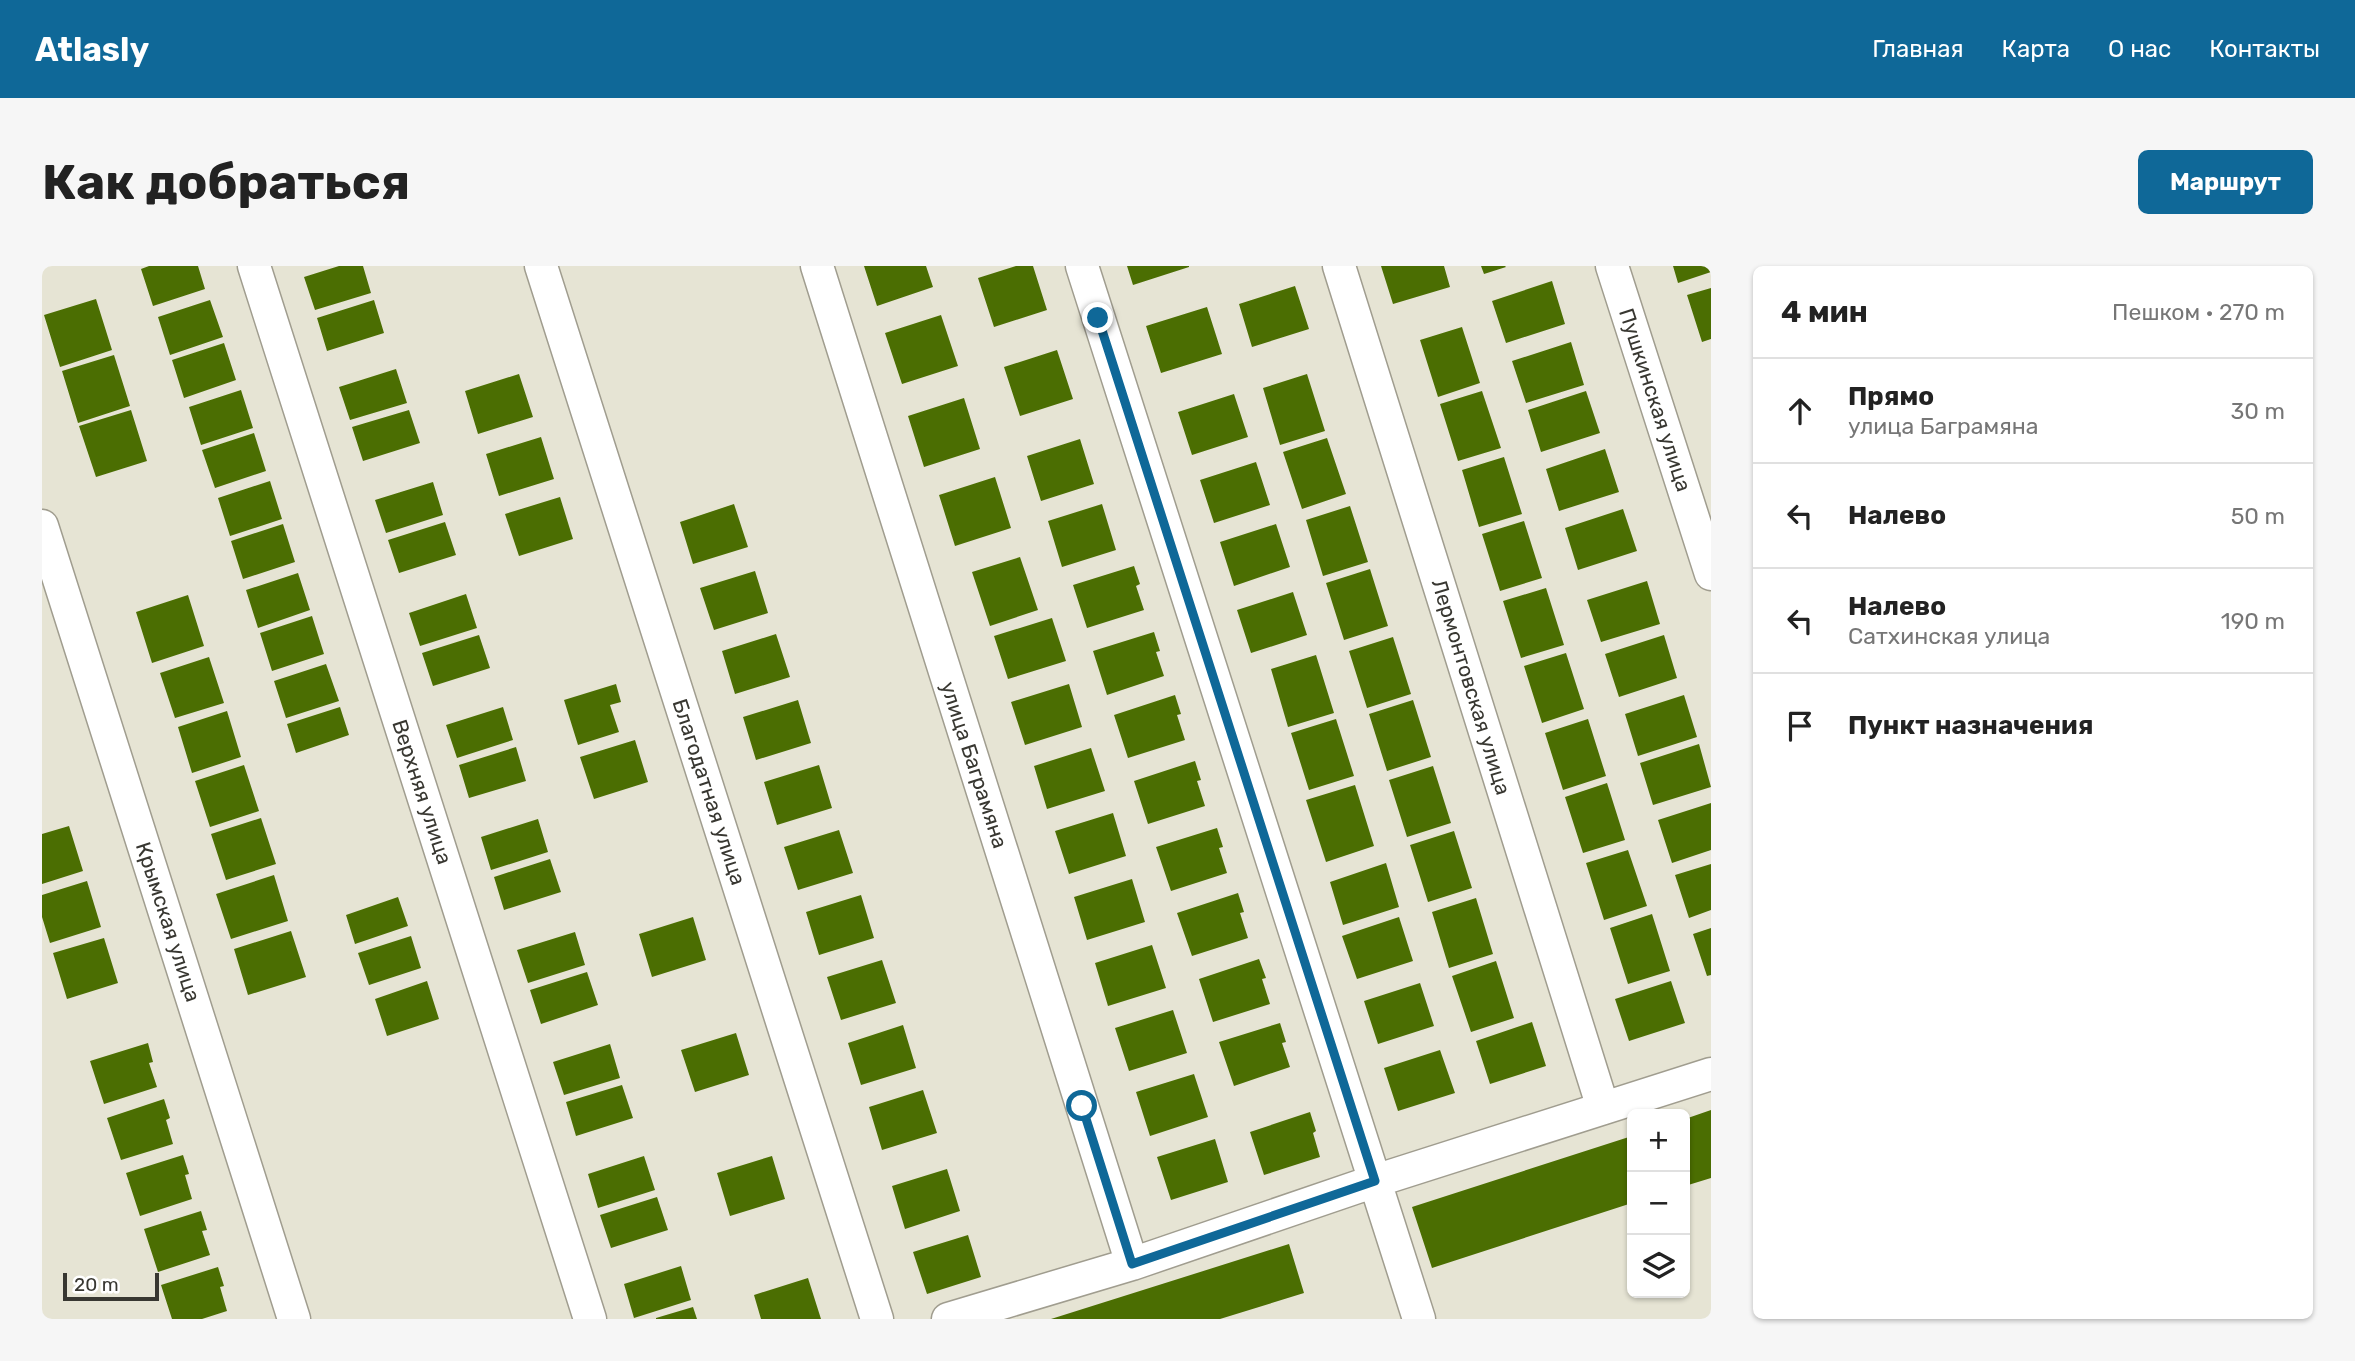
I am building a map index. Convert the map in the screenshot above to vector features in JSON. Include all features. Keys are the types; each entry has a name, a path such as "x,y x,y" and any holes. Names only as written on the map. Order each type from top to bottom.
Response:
{"street":[{"name":"Верхняя улица","path":"254,266 590,1319"},
{"name":"Благодатная улица","path":"541,266 877,1319"},
{"name":"улица Баграмяна","path":"817,266 1132,1264"},
{"path":"1082,266 1419,1319"},
{"name":"Лермонтовская улица","path":"1339,266 1603,1108"},
{"name":"Пушкинская улица","path":"1612,266 1711,574"},
{"name":"Крымская улица","path":"42,526 294,1319"},
{"path":"948,1319 1132,1264 1375,1181 1711,1074"}],"building":[{"path":"149,266 198,266 205,289 153,306 141,269"},
{"path":"339,266 363,266 371,293 315,310 304,277"},
{"path":"864,266 926,266 933,287 877,306"},
{"path":"1016,266 1033,266 1047,310 994,327 978,278"},
{"path":"1127,266 1189,266 1189,267 1133,285"},
{"path":"1381,266 1444,266 1450,287 1393,304"},
{"path":"1481,266 1505,266 1506,267 1484,274"},
{"path":"1673,266 1711,266 1711,272 1678,283"},
{"path":"1552,281 1565,324 1506,343 1492,301"},
{"path":"1295,286 1309,329 1252,347 1239,304"},
{"path":"1711,288 1711,339 1702,342 1687,295"},
{"path":"96,299 112,350 60,367 44,315"},
{"path":"210,300 223,337 170,355 158,317"},
{"path":"374,300 384,333 327,351 317,318"},
{"path":"1207,307 1222,354 1161,373 1146,326"},
{"path":"941,315 958,366 902,384 885,333"},
{"path":"1462,327 1480,383 1438,397 1420,340"},
{"path":"1571,342 1584,385 1526,403 1512,361"},
{"path":"224,343 236,380 184,398 172,360"},
{"path":"1057,350 1073,399 1020,416 1004,367"},
{"path":"114,355 130,406 78,423 62,371"},
{"path":"396,369 407,403 350,420 339,387"},
{"path":"519,374 533,417 478,434 465,391"},
{"path":"1307,374 1325,431 1280,445 1263,388"},
{"path":"241,390 253,428 201,445 189,407"},
{"path":"1482,391 1501,448 1458,461 1440,404"},
{"path":"1586,391 1600,433 1541,452 1528,410"},
{"path":"1234,394 1248,437 1192,455 1178,412"},
{"path":"964,398 980,449 924,467 908,416"},
{"path":"131,410 147,461 96,477 79,426"},
{"path":"409,410 420,443 363,461 352,427"},
{"path":"254,433 266,471 215,488 202,450"},
{"path":"541,437 554,479 499,496 486,454"},
{"path":"1327,438 1346,494 1302,509 1283,452"},
{"path":"1080,439 1094,484 1041,501 1027,456"},
{"path":"1605,449 1619,492 1559,511 1546,469"},
{"path":"1504,457 1522,514 1479,527 1462,470"},
{"path":"1256,462 1270,505 1214,523 1200,480"},
{"path":"995,477 1011,528 955,546 939,495"},
{"path":"270,481 282,519 230,536 218,498"},
{"path":"433,482 443,515 386,533 375,500"},
{"path":"560,497 573,539 519,556 505,514"},
{"path":"734,504 748,547 693,564 680,522"},
{"path":"1102,504 1116,550 1062,567 1048,521"},
{"path":"1350,506 1368,562 1323,576 1306,520"},
{"path":"1623,509 1637,551 1578,570 1565,528"},
{"path":"1524,521 1542,578 1500,591 1482,534"},
{"path":"445,522 456,555 399,573 388,540"},
{"path":"283,524 295,562 243,579 231,541"},
{"path":"1276,524 1290,567 1234,586 1220,542"},
{"path":"1020,557 1038,610 990,626 972,572"},
{"path":"1134,566 1140,584 1136,586 1144,610 1087,628 1073,585"},
{"path":"1370,569 1388,626 1344,640 1326,583"},
{"path":"755,571 768,613 714,630 700,588"},
{"path":"298,573 310,610 258,628 246,590"},
{"path":"1647,581 1660,624 1601,642 1587,600"},
{"path":"1546,588 1564,645 1521,658 1503,601"},
{"path":"1293,592 1307,635 1251,653 1237,610"},
{"path":"466,594 477,628 420,646 409,613"},
{"path":"188,595 204,646 152,663 136,612"},
{"path":"312,616 324,654 272,671 260,633"},
{"path":"1052,618 1066,661 1008,679 994,636"},
{"path":"1154,632 1160,651 1156,652 1164,676 1107,695 1093,651"},
{"path":"776,634 790,677 735,694 722,651"},
{"path":"479,635 490,668 433,686 422,653"},
{"path":"1664,635 1677,678 1619,697 1605,654"},
{"path":"1393,637 1411,694 1367,708 1349,651"},
{"path":"1566,653 1584,709 1542,723 1524,666"},
{"path":"1316,655 1334,713 1288,727 1271,669"},
{"path":"209,657 224,703 175,718 160,673"},
{"path":"326,664 339,701 286,718 274,681"},
{"path":"616,684 621,702 610,705 619,732 578,745 564,700"},
{"path":"1069,684 1082,727 1025,745 1011,702"},
{"path":"1175,695 1181,714 1177,715 1185,740 1128,758 1114,715"},
{"path":"1684,695 1697,737 1638,756 1625,714"},
{"path":"798,700 811,743 756,760 743,717"},
{"path":"1413,700 1431,757 1387,771 1369,714"},
{"path":"340,707 349,735 296,753 287,724"},
{"path":"503,707 513,740 457,758 446,725"},
{"path":"227,711 241,757 192,773 178,727"},
{"path":"1336,719 1354,776 1309,790 1291,733"},
{"path":"1588,719 1606,776 1563,790 1545,733"},
{"path":"635,740 648,782 594,799 580,757"},
{"path":"1699,744 1711,787 1653,805 1640,763"},
{"path":"516,747 526,781 469,798 459,765"},
{"path":"1091,748 1105,791 1047,809 1034,766"},
{"path":"1195,761 1201,780 1197,781 1205,806 1148,824 1134,781"},
{"path":"244,765 259,811 210,827 195,781"},
{"path":"819,765 832,808 777,825 764,782"},
{"path":"1433,766 1451,823 1407,837 1389,780"},
{"path":"1607,783 1625,840 1583,853 1565,797"},
{"path":"1355,785 1374,846 1326,862 1306,800"},
{"path":"1711,803 1711,850 1672,863 1658,820"},
{"path":"1113,813 1126,856 1069,874 1055,831"},
{"path":"261,818 276,864 226,880 211,834"},
{"path":"538,819 548,852 491,870 481,837"},
{"path":"69,826 83,871 42,884 42,834"},
{"path":"1217,828 1223,847 1219,848 1227,873 1171,891 1156,847"},
{"path":"839,830 853,873 798,890 784,847"},
{"path":"1454,831 1472,888 1428,902 1410,845"},
{"path":"1628,850 1647,906 1604,920 1586,863"},
{"path":"550,859 561,892 504,910 494,877"},
{"path":"1386,863 1399,907 1343,925 1330,882"},
{"path":"1711,864 1711,910 1689,918 1675,875"},
{"path":"274,875 288,921 231,939 216,894"},
{"path":"1132,879 1145,922 1087,940 1074,897"},
{"path":"87,881 101,927 50,943 42,917 42,895"},
{"path":"1238,893 1244,912 1240,913 1248,938 1192,956 1177,913"},
{"path":"861,895 874,938 819,955 806,912"},
{"path":"398,897 408,926 355,944 346,915"},
{"path":"1476,898 1493,954 1449,968 1432,912"},
{"path":"1652,914 1670,971 1628,984 1610,928"},
{"path":"693,917 706,960 652,977 639,934"},
{"path":"1399,917 1413,961 1357,979 1342,936"},
{"path":"1711,928 1711,975 1707,976 1693,934"},
{"path":"291,931 306,977 248,995 234,949"},
{"path":"575,932 585,965 528,983 517,950"},
{"path":"411,936 421,968 369,985 358,953"},
{"path":"104,938 118,983 67,999 53,953"},
{"path":"1152,945 1166,988 1108,1006 1095,963"},
{"path":"1259,959 1266,978 1262,979 1270,1004 1213,1022 1199,979"},
{"path":"882,960 896,1003 841,1020 827,977"},
{"path":"1496,961 1514,1018 1471,1032 1452,976"},
{"path":"587,972 598,1005 541,1024 530,990"},
{"path":"427,981 439,1019 387,1036 375,999"},
{"path":"1671,981 1685,1023 1629,1041 1615,999"},
{"path":"1420,983 1434,1026 1378,1044 1364,1001"},
{"path":"1173,1010 1187,1053 1129,1071 1115,1028"},
{"path":"1532,1022 1546,1066 1490,1084 1476,1041"},
{"path":"1280,1023 1286,1042 1282,1043 1290,1067 1234,1086 1219,1042"},
{"path":"903,1025 916,1068 861,1085 848,1043"},
{"path":"736,1033 749,1075 695,1092 681,1050"},
{"path":"148,1043 153,1062 149,1063 157,1087 104,1104 90,1061"},
{"path":"610,1044 620,1078 564,1095 553,1062"},
{"path":"1440,1050 1455,1093 1398,1111 1384,1068"},
{"path":"1194,1074 1208,1117 1150,1136 1136,1092"},
{"path":"622,1085 633,1118 576,1136 566,1102"},
{"path":"923,1090 937,1133 882,1150 869,1107"},
{"path":"164,1099 170,1118 166,1120 173,1144 121,1160 107,1118"},
{"path":"1711,1110 1711,1178 1690,1184 1690,1172 1690,1117"},
{"path":"1310,1112 1320,1157 1264,1175 1250,1132"},
{"path":"1627,1138 1627,1205 1432,1268 1412,1207"},
{"path":"1215,1139 1228,1182 1171,1200 1157,1157"},
{"path":"183,1155 192,1199 140,1216 126,1173"},
{"path":"644,1156 655,1190 598,1208 588,1174"},
{"path":"772,1156 785,1199 730,1216 717,1173"},
{"path":"947,1169 960,1211 905,1229 892,1186"},
{"path":"657,1197 668,1230 611,1248 600,1215"},
{"path":"201,1211 207,1230 202,1231 210,1255 158,1272 144,1229"},
{"path":"968,1235 981,1277 927,1294 913,1252"},
{"path":"1289,1244 1304,1293 1220,1319 1051,1319"},
{"path":"681,1266 691,1300 634,1318 624,1284"},
{"path":"218,1267 227,1311 202,1319 172,1319 161,1285"},
{"path":"808,1278 821,1319 761,1319 754,1295"},
{"path":"693,1307 697,1319 656,1319 656,1318"}],"route":[{"path":"1082,1106 1132,1264 1375,1181 1098,318"}]}
